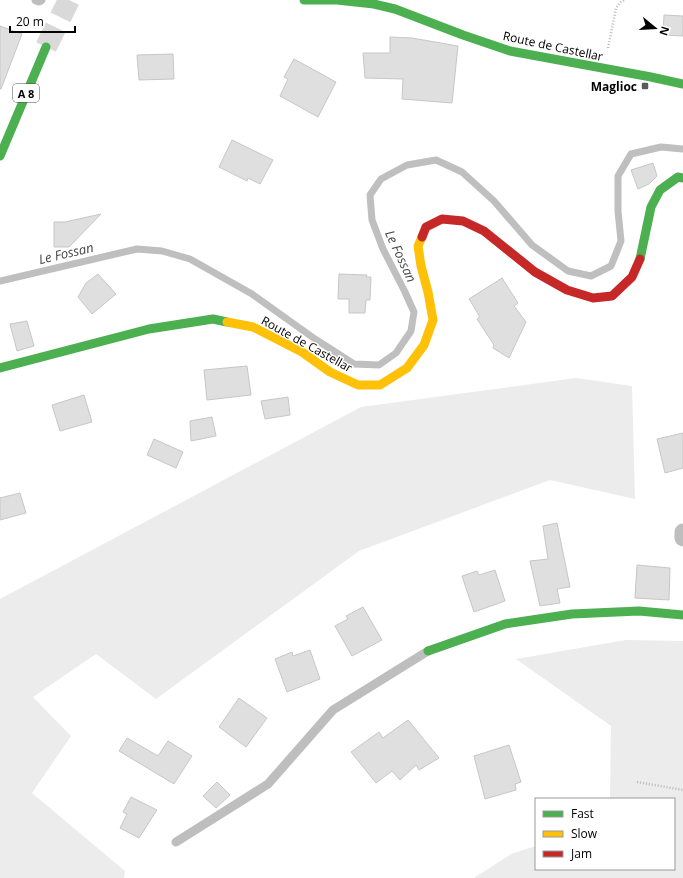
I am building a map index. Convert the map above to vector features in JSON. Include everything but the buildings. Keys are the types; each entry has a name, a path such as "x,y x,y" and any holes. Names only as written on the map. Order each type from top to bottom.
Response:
{"main road":[{"name":"Route de Castellar","path":"304,0 344,1 374,4 395,9 510,52 683,84"},
{"name":"A 8","path":"0,156 46,47"},
{"name":"Route de Castellar","path":"0,368 149,329 213,319 253,327 302,352 330,372 358,385 380,385 407,368 424,345 433,320 418,246 426,227 442,219 463,221 484,231 535,272 567,290 593,298 612,296 632,277 641,255 651,207 660,190 678,177 683,178"},
{"path":"428,651 505,624 572,614 638,611 683,615"}],"street":[{"path":"683,532 683,538"}],"lane":[{"path":"36,0 41,0"},
{"path":"176,842 268,784 333,710 428,651"}],"path":[{"path":"603,69 616,8 625,0"},
{"path":"637,782 683,790"}],"shaded area":[{"path":"576,378 632,386 635,499 550,480 359,551 156,699 96,654 33,697 71,736 32,793 125,871 124,878 0,878 0,599 361,407"},
{"path":"626,640 683,641 683,878 474,878 511,854 535,846 535,870 675,870 675,798 610,798 611,726 516,659"}],"waterway":[{"name":"Le Fossan","path":"0,281 137,249 162,251 190,259 252,294 315,339 354,364 379,365 396,353 411,331 414,312 383,249 372,220 370,195 381,179 407,165 436,160 462,172 494,201 532,245 568,271 591,276 611,266 621,241 618,211 618,176 631,154 661,147 683,149"}],"tunnel":[{"path":"46,47 69,0"}],"traffic: fast":[{"path":"304,0 337,0 374,4 395,9 510,51 683,84"},
{"path":"0,156 46,47"},
{"path":"640,259 651,207 660,190 678,177 683,178"},
{"path":"0,368 149,329 213,319 227,322"},
{"path":"428,651 505,624 572,614 639,611 683,615"}],"traffic: slow":[{"path":"227,322 253,327 302,352 330,372 358,385 380,385 407,368 424,345 433,320 418,246 422,237"}],"traffic: jam":[{"path":"422,237 426,227 442,219 463,221 484,231 535,272 567,290 593,298 612,296 632,277 640,259"}],"place":[{"name":"Maglioc","path":"645,86"}]}
